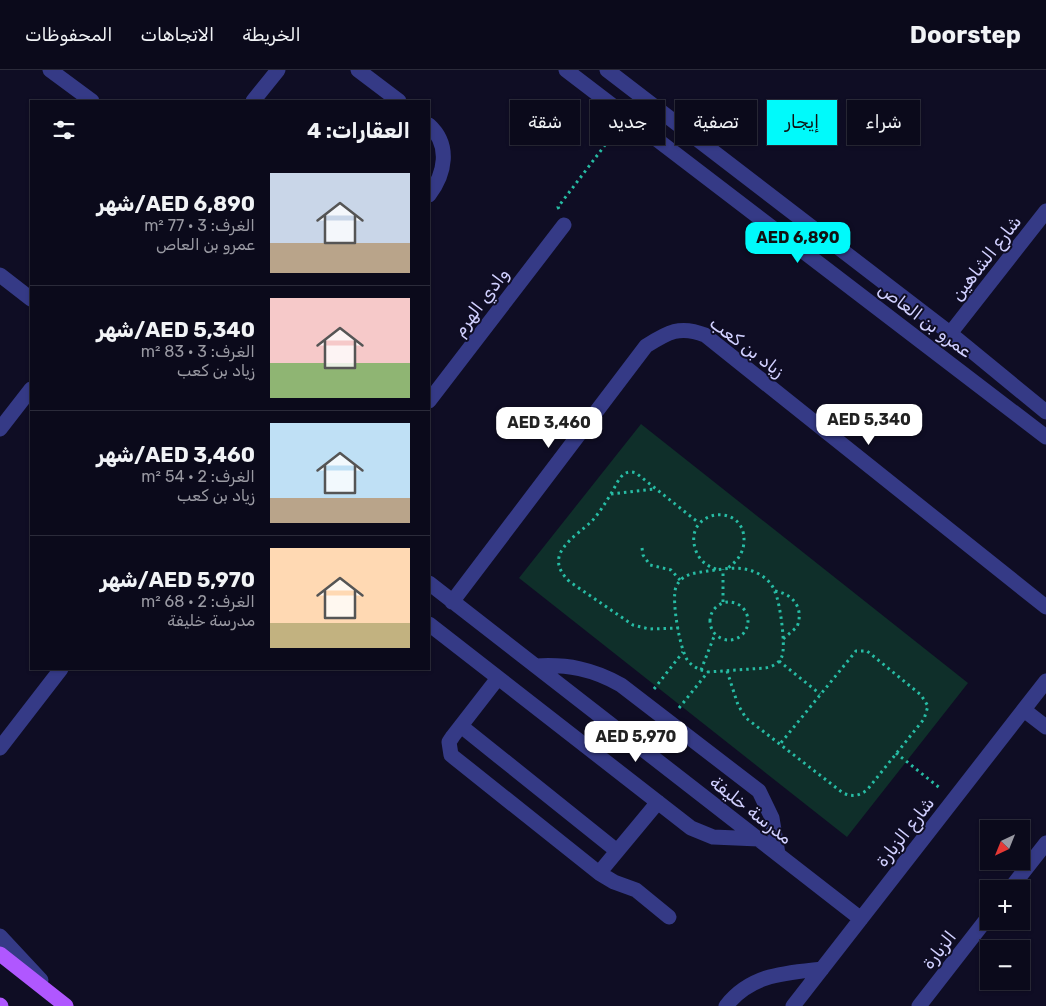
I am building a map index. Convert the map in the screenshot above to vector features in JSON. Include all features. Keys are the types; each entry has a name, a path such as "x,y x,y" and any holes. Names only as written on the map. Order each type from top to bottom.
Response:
{"main road":[{"path":"0,954 63,1003"}],"street":[{"path":"50,70 91,100"},
{"path":"255,100 278,70"},
{"path":"358,70 398,100"},
{"name":"عمرو بن العاص","path":"566,70 606,100"},
{"name":"عمرو بن العاص","path":"607,70 950,334 1046,412"},
{"path":"430,126 435,130 443,148 444,167 430,194"},
{"name":"عمرو بن العاص","path":"665,145 1046,437"},
{"name":"شارع الشاهين","path":"937,352 1046,211"},
{"name":"وادي الهرم","path":"430,400 564,224"},
{"path":"0,275 30,298"},
{"name":"زياد بن كعب","path":"452,602 646,346 675,330 692,329 705,335 1046,607"},
{"path":"0,429 30,390"},
{"name":"مدرسة خليفة","path":"430,584 861,919"},
{"path":"430,625 683,822 702,834 714,837 759,839"},
{"path":"536,666 553,665 588,670 621,685 668,721 758,792 772,818 778,854"},
{"path":"0,748 60,670"},
{"path":"498,678 449,742 451,755 599,873 614,882 636,890 669,917"},
{"name":"شارع الزبارة","path":"794,1006 1046,681"},
{"path":"1024,710 1046,727"},
{"path":"461,726 617,851"},
{"path":"599,873 658,802"},
{"path":"1017,880 1046,843"},
{"name":"الزبارة","path":"919,1006 980,928"},
{"path":"0,936 63,1003"},
{"path":"726,1006 743,988 758,979 775,974 822,969"}],"path":[{"path":"564,224 558,207 605,145"},
{"path":"679,628 649,629 633,625 564,576 559,559 565,543 593,519 621,476 629,472 636,473 699,523"},
{"path":"611,494 656,488"},
{"path":"723,602 724,569 741,555 744,537 742,528 730,517 722,514 706,518 699,523 694,539 698,556 704,563 724,569"},
{"path":"642,548 643,555 650,565 671,570 680,580"},
{"path":"740,568 757,573 770,583 775,591 783,639 784,648 779,661 769,668 727,671 708,672 693,666 684,652 679,628 674,594 680,580 691,574 740,568"},
{"path":"775,591 792,598 799,609 797,627 783,639"},
{"path":"723,602 736,603 742,606 748,619 748,626 740,637 734,640 726,640 714,634 709,622 710,616 717,605 723,602"},
{"path":"701,670 714,634"},
{"path":"727,671 741,711 753,723 780,744 843,793 851,796 857,796 866,790 924,719 928,706 922,695 872,654 867,651 856,651 780,744"},
{"path":"644,703 684,652"},
{"path":"779,661 820,694"},
{"path":"668,721 708,672"},
{"path":"896,753 954,799"}],"green space":[{"path":"641,424 968,683 847,837 519,578"}]}
